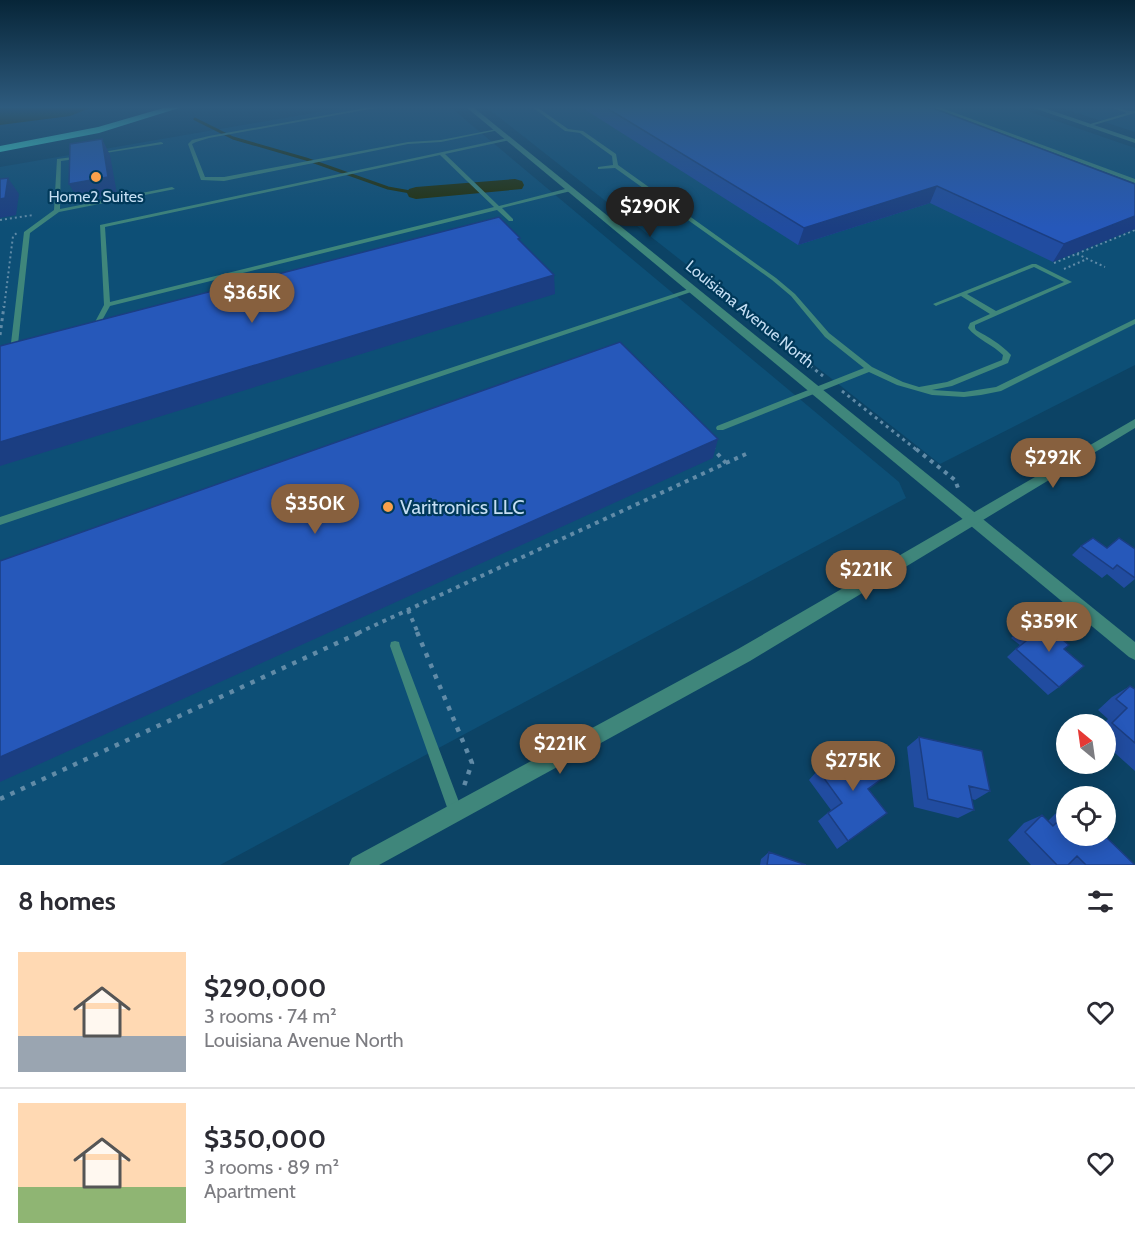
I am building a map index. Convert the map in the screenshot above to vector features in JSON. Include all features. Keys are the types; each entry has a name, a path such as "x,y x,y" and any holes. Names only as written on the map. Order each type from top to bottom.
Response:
{"street":[{"name":"Louisiana Avenue North","path":"518,147 972,519"},
{"path":"359,865 455,810 744,655 1135,423"},
{"path":"972,519 1135,652"}],"lane":[{"path":"57,211 59,160 135,147"},
{"path":"191,147 203,179 224,179 381,147"},
{"path":"88,326 98,323 107,305 102,226 468,147"},
{"path":"603,147 614,155 616,166"},
{"path":"1044,147 1135,181"},
{"path":"441,153 511,220"},
{"path":"600,168 616,166 784,286 827,335 869,369 884,377 920,389 961,396 998,389 1135,321"},
{"path":"14,344 27,232 57,211 172,189"},
{"path":"107,305 569,190"},
{"path":"920,389 949,384 1005,361 1006,355 1000,348 971,328 972,324 1069,282 1034,265 936,304"},
{"path":"0,521 692,290"},
{"path":"962,294 996,314"},
{"path":"0,348 25,342"},
{"path":"720,428 869,369"},
{"path":"395,646 455,810"}],"path":[{"path":"1053,264 1135,230"},
{"path":"1077,254 1105,267"},
{"path":"1069,257 1079,262"},
{"path":"1046,260 1063,269 1087,259"},
{"path":"1061,261 1071,266"},
{"path":"710,446 726,463"},
{"path":"0,799 746,454"},
{"path":"408,610 472,763 455,810"}],"shaded area":[{"path":"114,147 498,147 899,482 906,498 220,865 0,865 0,167"},
{"path":"537,147 1135,148 1135,365 940,464"}],"building":[{"path":"70,147 103,147 108,177 69,184"},
{"path":"671,147 1037,147 1135,184 1135,216 1064,244 937,186 804,228"},
{"path":"8,178 5,198 0,199 0,179"},
{"path":"499,217 554,275 0,442 0,346"},
{"path":"620,342 718,439 0,757 0,561"},
{"path":"1093,538 1107,548 1119,538 1135,549 1135,578 1117,565 1113,569 1081,546"},
{"path":"1036,618 1069,645 1064,649 1084,666 1059,687 1016,649 1031,637 1021,629"},
{"path":"1130,686 1135,689 1135,743 1116,726 1116,719 1127,708 1116,699"},
{"path":"919,737 982,751 990,791 969,786 974,810 928,799"},
{"path":"856,745 883,778 868,789 887,813 848,841 828,813 842,803 818,770"},
{"path":"1042,815 1053,826 1056,823 1056,846 1115,846 1135,865 1086,865 1077,856 1068,865 1057,865 1025,832"},
{"path":"769,852 806,865 767,865"}],"waterway":[{"path":"266,147 388,188 416,193"},
{"path":"416,193 515,185"}],"place":[{"name":"Home2 Suites","path":"96,177"},
{"name":"Varitronics LLC","path":"388,507"}]}
